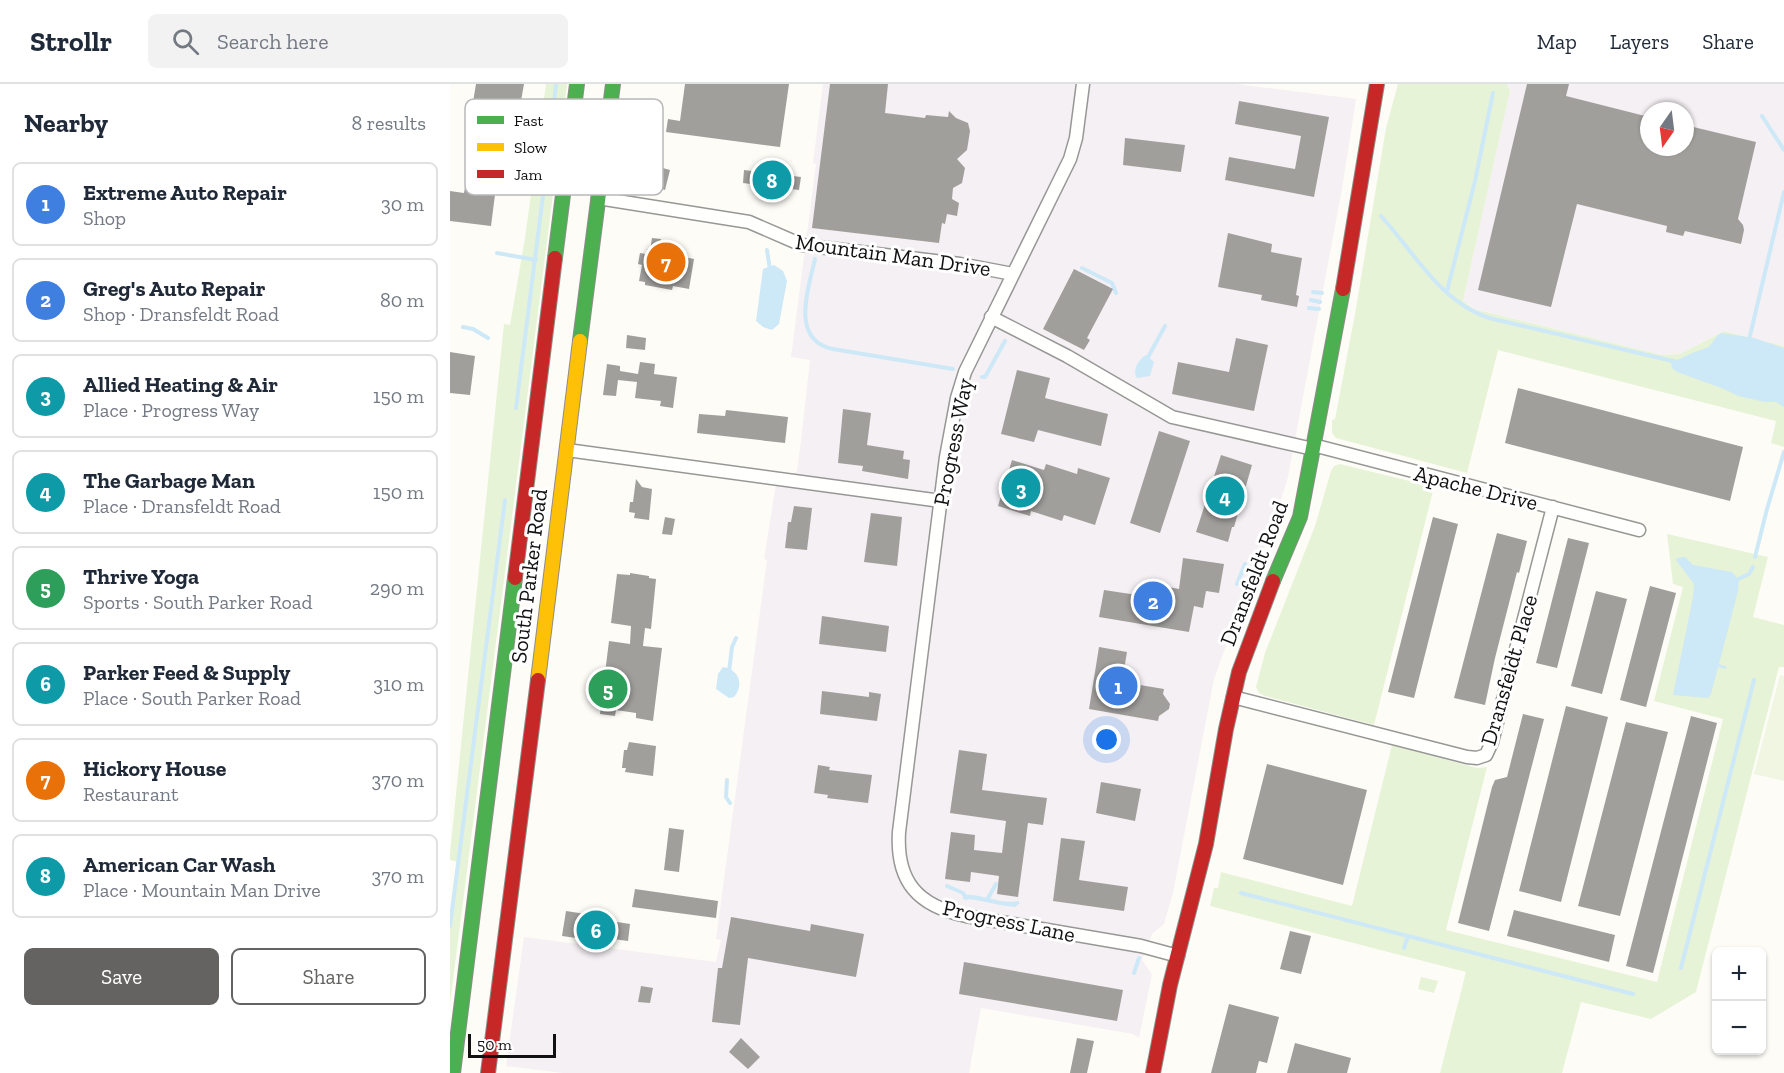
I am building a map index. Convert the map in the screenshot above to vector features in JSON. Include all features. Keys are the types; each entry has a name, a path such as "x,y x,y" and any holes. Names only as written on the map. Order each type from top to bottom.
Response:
{"main road":[{"name":"South Parker Road","path":"575,99 577,84"},
{"name":"South Parker Road","path":"611,99 613,84"},
{"name":"Dransfeldt Road","path":"1152,1073 1163,1016 1206,844 1233,697 1255,626 1300,517 1377,84"},
{"name":"South Parker Road","path":"453,1073 563,195"},
{"name":"South Parker Road","path":"488,1073 598,195"}],"street":[{"name":"Progress Way","path":"901,823 941,501 957,398 969,362 1070,159 1076,138 1083,84"},
{"name":"Mountain Man Drive","path":"598,198 748,222 802,245 960,264 1013,274"},
{"name":"Apache Drive","path":"991,316 1067,356 1172,417 1313,447 1639,530"},
{"path":"567,450 941,501"},
{"name":"Dransfeldt Place","path":"1233,697 1467,757 1478,758 1486,755 1492,742 1553,507"},
{"name":"Progress Lane","path":"901,823 898,848 904,872 921,897 940,909 966,916 1141,946 1178,956"}],"shaded area":[{"path":"823,84 1235,84 1356,99 1342,189 1288,477 1274,522 1214,679 1173,893 1164,924 1152,934 1142,960 1152,974 1139,1038 1133,1034 981,1008 969,1073 563,1073 506,1066 524,937 716,962 721,940 716,939 767,560 764,559 776,484 797,472 801,441 810,360 791,357 816,164 813,163"},
{"path":"1507,84 1784,84 1784,346 1724,331 1680,354 1662,355 1475,309 1463,301 1510,91"}],"green space":[{"path":"546,84 567,84 565,99 544,99"},
{"path":"1398,84 1507,84 1510,91 1463,301 1474,309 1662,355 1680,354 1724,331 1784,346 1784,447 1771,443 1776,421 1498,350 1467,473 1336,438 1332,433 1332,420 1335,419 1355,314 1386,128"},
{"path":"531,195 553,195 450,1004 450,917 459,862 450,860 450,853 504,324 510,325"},
{"path":"1340,464 1434,487 1374,725 1265,696 1259,693 1256,687 1265,653 1315,526 1331,471 1334,466"},
{"path":"1667,534 1768,557 1753,617 1784,625 1784,667 1779,667 1696,992 1651,1019 1581,1002 1562,1073 1440,1073 1466,972 1210,906 1214,888 1218,888 1221,872 1352,906 1392,745 1477,768 1487,767 1446,930 1657,982 1723,719 1654,701 1683,587 1673,584"},
{"path":"1780,675 1784,676 1784,781 1754,774"},
{"path":"1421,977 1438,981 1434,993 1418,989"}],"water":[{"path":"774,265 783,271 787,281 779,324 772,330 756,321 763,269"},
{"path":"1721,333 1754,338 1784,348 1784,407 1776,402 1738,396 1672,368 1671,363 1709,347"},
{"path":"1146,355 1154,362 1150,376 1137,378 1135,372 1137,365"},
{"path":"1685,557 1693,565 1732,572 1739,580 1719,664 1727,667 1726,669 1718,667 1708,698 1673,695 1693,597 1694,584 1676,560"},
{"path":"723,667 733,671 738,678 739,687 734,697 729,698 716,689 718,674"},
{"path":"963,895 1020,903 1015,907 963,899"}],"building":[{"path":"476,84 524,84 521,99 474,99"},
{"path":"685,84 789,84 780,147 666,132 668,119 680,121"},
{"path":"830,84 888,84 885,113 925,118 926,115 948,117 949,111 956,118 968,123 970,131 967,150 957,159 965,168 962,183 953,188 952,199 959,203 957,216 947,214 945,224 942,223 939,243 812,228"},
{"path":"1527,84 1569,84 1566,96 1640,115 1640,156 1694,156 1694,127 1756,142 1738,219 1744,230 1741,244 1685,231 1683,236 1666,232 1667,226 1577,204 1551,307 1478,290"},
{"path":"1239,101 1329,117 1314,197 1225,180 1229,157 1295,169 1301,136 1235,124"},
{"path":"1125,138 1185,145 1181,172 1123,165"},
{"path":"663,168 670,170 665,190 663,189"},
{"path":"744,170 801,177 799,190 743,183"},
{"path":"465,187 465,195 495,195 491,226 450,221 450,191 464,193"},
{"path":"1228,233 1272,244 1271,252 1302,258 1296,295 1299,296 1297,307 1261,300 1262,295 1218,287"},
{"path":"652,238 661,239 659,252 694,259 689,289 673,286 672,290 645,285 645,282 639,281 642,265 638,264 640,253 646,254 647,249 650,250"},
{"path":"1074,269 1113,289 1087,338 1090,340 1084,350 1043,329"},
{"path":"627,335 646,338 645,350 626,348"},
{"path":"1236,338 1268,345 1254,411 1172,394 1178,362 1229,372"},
{"path":"450,352 475,356 470,395 450,393"},
{"path":"640,362 655,364 654,374 677,377 673,408 660,406 661,401 635,398 637,382 618,380 616,396 603,395 607,364 620,366 620,371 638,374"},
{"path":"1017,370 1050,378 1045,398 1108,414 1101,446 1038,430 1034,442 1001,434"},
{"path":"1518,388 1743,447 1730,501 1505,443"},
{"path":"843,409 871,413 867,445 904,451 903,459 910,460 908,479 862,471 863,466 838,463"},
{"path":"726,410 788,417 785,443 697,433 699,414 725,416"},
{"path":"1159,431 1190,441 1160,533 1130,523"},
{"path":"1221,455 1252,465 1228,542 1196,532"},
{"path":"1012,460 1044,470 1046,464 1077,474 1078,468 1110,478 1095,525 1064,515 1062,521 1031,511 1030,516 998,506"},
{"path":"636,479 642,487 652,489 649,520 634,518 635,513 629,512 630,502 633,502"},
{"path":"794,506 812,508 807,550 785,548 788,522 791,522"},
{"path":"871,513 902,517 897,566 864,562"},
{"path":"665,517 675,519 672,535 662,534"},
{"path":"1433,517 1458,524 1414,698 1388,692"},
{"path":"1497,533 1527,541 1519,573 1517,572 1485,705 1454,698"},
{"path":"1568,538 1589,543 1557,668 1536,663"},
{"path":"1183,558 1224,564 1219,593 1206,591 1203,608 1194,606 1189,632 1099,617 1104,590 1137,595 1139,586 1157,589 1158,585 1179,589"},
{"path":"630,573 656,579 651,629 645,628 643,646 662,648 653,721 636,718 636,713 616,710 615,716 600,714 609,641 630,644 631,626 611,623 617,574 630,575"},
{"path":"1650,586 1676,593 1646,707 1620,700"},
{"path":"1596,591 1627,599 1602,694 1571,686"},
{"path":"822,616 889,626 886,652 819,644"},
{"path":"1099,647 1127,652 1122,682 1164,689 1163,694 1170,704 1169,709 1159,716 1158,721 1089,709"},
{"path":"822,691 869,697 869,692 881,694 877,721 820,714"},
{"path":"1566,706 1608,717 1561,902 1519,891"},
{"path":"1523,714 1544,719 1489,931 1458,923 1492,787 1495,780 1507,777"},
{"path":"1691,716 1717,723 1653,973 1626,966"},
{"path":"1626,722 1668,732 1620,916 1578,906"},
{"path":"629,742 656,746 653,776 625,772 626,768 622,768 624,750 627,750"},
{"path":"959,750 987,754 982,790 1047,798 1043,825 1028,823 1018,897 997,894 999,876 971,872 970,882 945,879 951,832 975,835 974,850 1002,853 1006,821 950,813"},
{"path":"1267,764 1367,790 1343,885 1243,859"},
{"path":"818,765 830,767 829,770 872,775 868,803 827,798 828,795 814,793"},
{"path":"1101,782 1141,789 1135,821 1096,813"},
{"path":"669,828 684,830 679,872 664,870"},
{"path":"1061,838 1085,841 1079,880 1128,887 1124,911 1053,901"},
{"path":"635,889 718,901 716,918 632,907"},
{"path":"1514,910 1615,935 1609,962 1507,936"},
{"path":"566,911 612,918 611,921 630,924 628,941 591,936 590,940 562,936"},
{"path":"731,917 810,931 811,924 864,934 856,977 748,958 740,1025 712,1022 718,968 722,968"},
{"path":"1290,931 1311,936 1301,974 1280,969"},
{"path":"964,962 1123,990 1117,1021 959,994"},
{"path":"641,986 653,988 650,1003 638,1002"},
{"path":"1229,1004 1279,1017 1267,1063 1259,1061 1256,1073 1211,1073"},
{"path":"741,1038 760,1057 748,1069 729,1052"},
{"path":"1077,1038 1094,1041 1087,1073 1070,1073"},
{"path":"1295,1043 1351,1058 1347,1073 1287,1073"}],"waterway":[{"path":"555,99 556,84"},
{"path":"1447,291 1475,181 1493,93"},
{"path":"1762,116 1784,150"},
{"path":"1749,340 1784,192"},
{"path":"516,408 543,195"},
{"path":"1381,216 1442,288 1472,310 1489,318 1677,362"},
{"path":"767,250 770,270"},
{"path":"497,253 536,260"},
{"path":"815,259 805,311 806,324 811,335 819,344 833,349 953,369"},
{"path":"1082,268 1112,283 1116,293"},
{"path":"1313,292 1322,293"},
{"path":"1311,300 1320,302"},
{"path":"1309,308 1319,309"},
{"path":"1147,359 1165,326"},
{"path":"463,327 473,329 488,338"},
{"path":"982,377 985,377 1005,341"},
{"path":"1755,557 1784,452"},
{"path":"450,926 505,500"},
{"path":"1237,584 1245,564"},
{"path":"1736,580 1749,574 1753,567"},
{"path":"729,672 732,647 736,638"},
{"path":"1681,968 1754,680"},
{"path":"727,780 726,797 730,803"},
{"path":"987,900 996,884"},
{"path":"947,886 963,893 966,898"},
{"path":"1241,893 1633,994"},
{"path":"1404,948 1408,936"},
{"path":"1134,973 1139,958"}],"traffic: fast":[{"path":"575,99 577,84"},
{"path":"611,99 613,84"},
{"path":"555,258 563,195"},
{"path":"580,341 599,195"},
{"path":"1273,581 1300,517 1343,289"},
{"path":"453,1073 515,578"}],"traffic: slow":[{"path":"538,680 580,341"}],"traffic: jam":[{"path":"1343,289 1377,84"},
{"path":"515,578 555,258"},
{"path":"1153,1073 1170,985 1206,844 1226,729 1239,672 1273,581"},
{"path":"488,1073 538,680"}],"place":[{"name":"American Car Wash","path":"772,180"},
{"name":"Hickory House","path":"666,262"},
{"name":"Allied Heating & Air","path":"1021,488"},
{"name":"The Garbage Man","path":"1225,496"},
{"name":"Greg's Auto Repair","path":"1153,601"},
{"name":"Extreme Auto Repair","path":"1118,686"},
{"name":"Thrive Yoga","path":"608,689"},
{"name":"Parker Feed & Supply","path":"596,930"}]}
